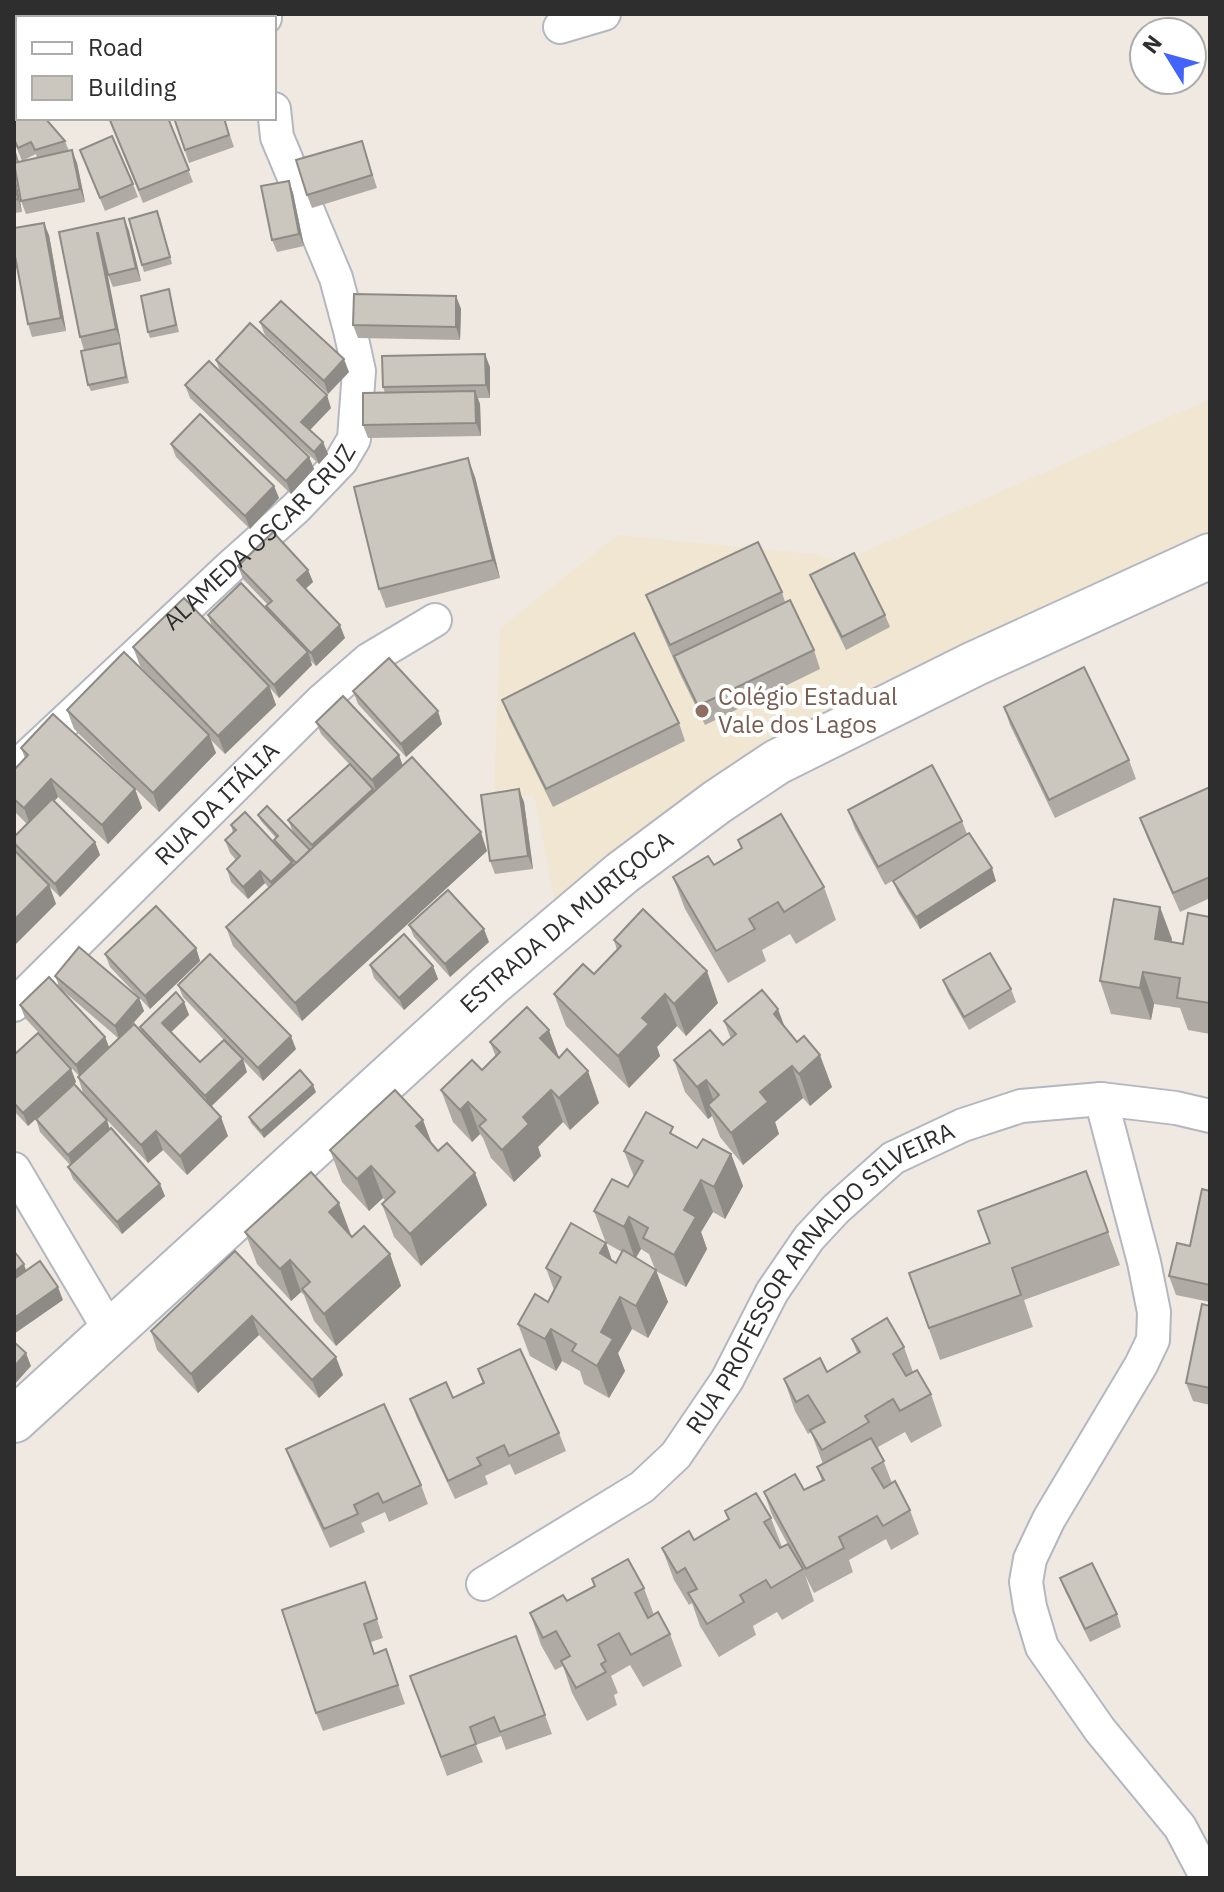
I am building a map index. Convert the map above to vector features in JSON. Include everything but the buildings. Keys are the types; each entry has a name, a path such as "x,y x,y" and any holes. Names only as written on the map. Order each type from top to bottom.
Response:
{"street":[{"path":"560,27 604,14"},
{"name":"ALAMEDA OSCAR CRUZ","path":"14,769 296,508 341,461 354,439 359,371 350,330 336,278 277,137 275,120"},
{"name":"ESTRADA DA MURIÇOCA","path":"14,1420 491,984 622,873 717,802 791,755 974,664 1210,556"},
{"name":"RUA DA ITÁLIA","path":"14,1005 321,701 368,660 435,620"},
{"path":"1101,1099 1144,1262 1154,1312 1153,1340 1049,1519 1030,1559 1026,1582 1042,1647 1100,1730 1180,1827 1207,1878"},
{"name":"RUA PROFESSOR ARNALDO SILVEIRA","path":"483,1584 642,1487 676,1455 727,1380 772,1292 809,1238 893,1158 963,1125 1021,1106 1101,1099 1176,1108 1210,1116"},
{"path":"14,1169 110,1331"}],"shaded area":[{"name":"Colégio Estadual Vale dos Lagos","path":"1210,399 1210,546 555,902 534,795 494,798 500,628 618,535 814,554 842,562"}],"place":[{"name":"Colégio Estadual Vale dos Lagos","path":"702,711"}]}
